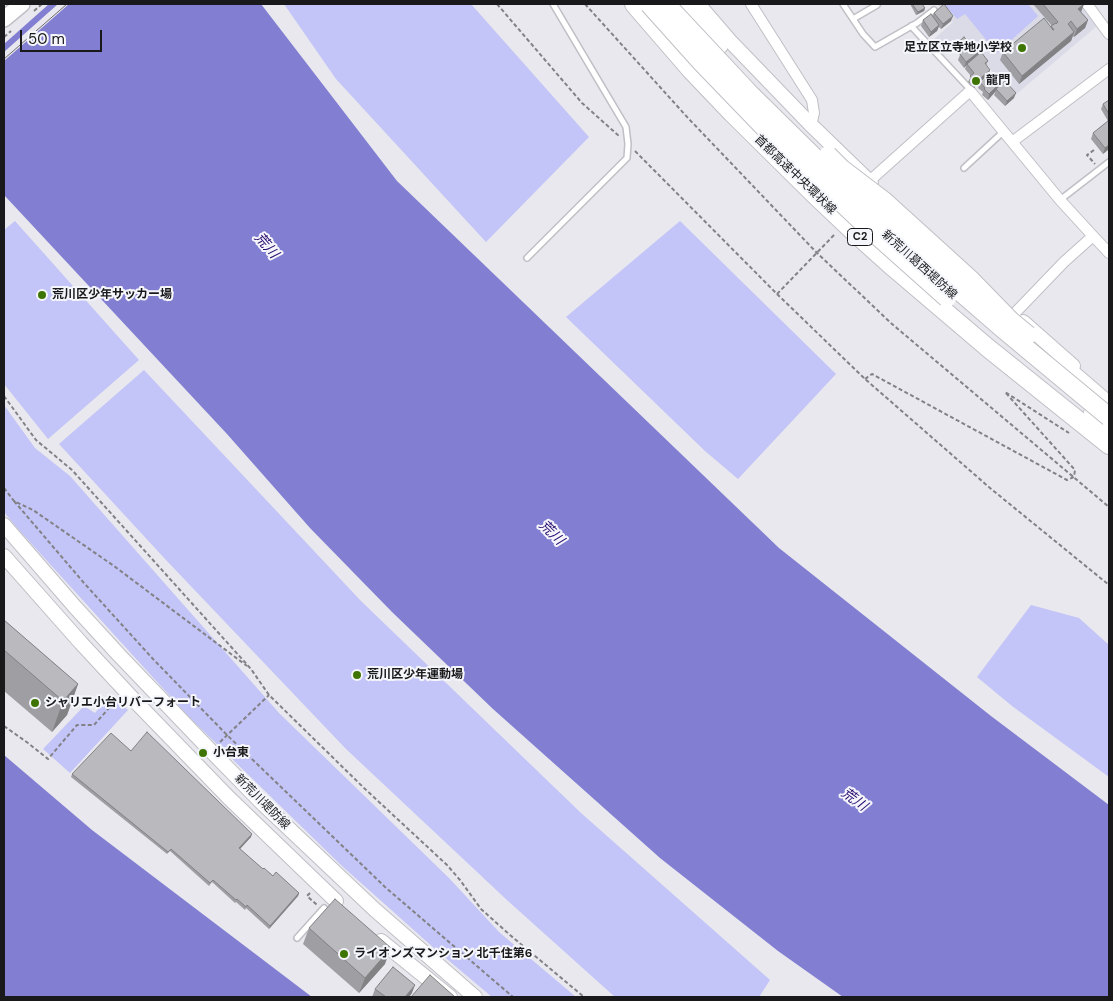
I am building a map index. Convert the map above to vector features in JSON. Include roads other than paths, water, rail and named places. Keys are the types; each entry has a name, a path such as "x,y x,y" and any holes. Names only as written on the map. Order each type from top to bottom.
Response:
{"highway":[{"name":"首都高速中央環状線","path":"634,4 732,113 835,215 988,348 1109,443"},
{"path":"650,4 741,104 824,187 1109,443"},
{"name":"首都高速中央環状線","path":"666,4 751,95 872,214 1003,330 1109,417"},
{"path":"683,4 759,87 842,169 884,201 971,280 1011,320 1109,406"}],"main road":[{"path":"4,19 22,4"},
{"path":"643,4 696,65 805,175 823,189 848,201"},
{"name":"新荒川葛西堤防線","path":"656,4 773,128 848,201 951,294 1109,428"},
{"path":"698,4 811,125 869,181 1014,314 1109,397"},
{"name":"新荒川堤防線","path":"4,525 75,607 204,745 379,914 475,997"},
{"name":"新荒川堤防線","path":"4,556 125,690 229,798 336,901"},
{"path":"381,941 450,997"}],"street":[{"path":"751,4 812,100 814,113 811,125"},
{"path":"1087,4 1107,28"},
{"path":"1012,142 1109,69"},
{"path":"848,201 970,91 1060,200 1109,253"},
{"path":"1014,314 1064,262 1093,236"}],"lane":[{"path":"527,258 627,158 626,127 553,4"},
{"path":"843,4 874,47 911,26 934,10"},
{"path":"853,19 876,4"},
{"path":"911,26 970,91"},
{"path":"964,168 1003,132"},
{"path":"1060,200 1109,162"},
{"path":"297,938 324,908 330,914"}],"water":[{"name":"荒川","path":"4,4 261,4 397,181 779,548 991,716 1109,805 1109,997 843,997 778,951 660,858 493,709 392,612 310,528 227,434 4,195"},
{"path":"4,755 92,830 312,997 4,997"}],"tram line":[{"path":"4,59 67,4"}],"place":[{"name":"足立区立寺地小学校","path":"1022,48"},
{"name":"龍門","path":"976,81"},
{"name":"荒川区少年サッカー場","path":"42,295"},
{"name":"荒川区少年運動場","path":"357,675"},
{"name":"シャリエ小台リバーフォート","path":"35,703"},
{"name":"小台東","path":"203,753"},
{"name":"ライオンズマンション 北千住第6","path":"344,954"}]}
